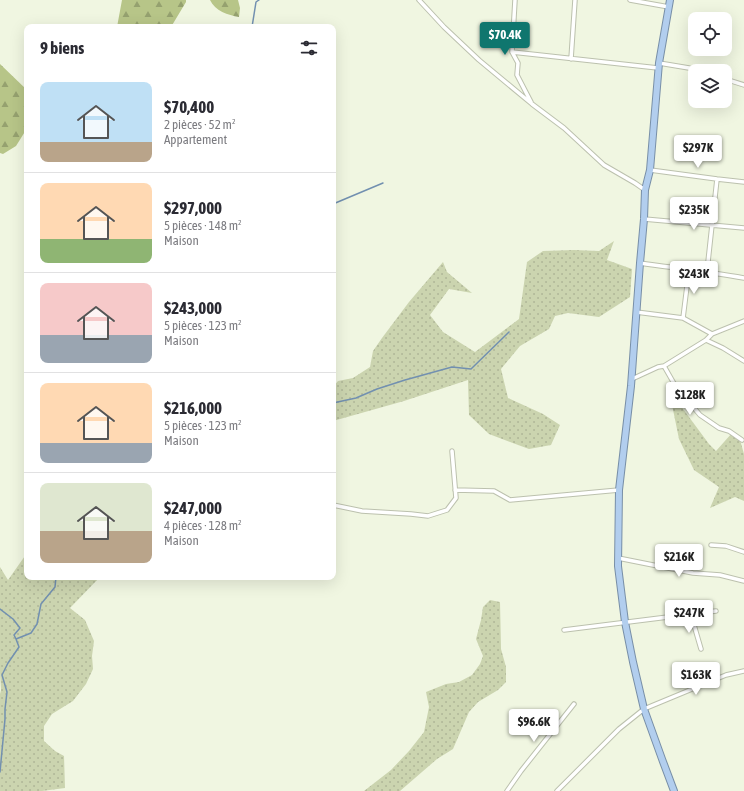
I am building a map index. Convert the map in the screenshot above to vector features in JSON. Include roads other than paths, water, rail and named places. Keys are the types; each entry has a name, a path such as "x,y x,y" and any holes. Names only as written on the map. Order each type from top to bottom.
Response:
{"highway":[{"path":"670,0 659,66 650,170 645,190 644,219 630,379 631,386 619,490 618,566 625,622 644,709 674,791"}],"street":[{"path":"418,0 479,60 532,104 564,128 604,165 645,190"},
{"path":"515,0 512,52 518,63 517,75 532,104"},
{"path":"571,59 575,0"},
{"path":"630,0 669,7"},
{"path":"512,52 571,59 688,68"},
{"path":"732,81 744,85"},
{"path":"650,170 744,182"},
{"path":"707,271 717,179"},
{"path":"644,219 744,228"},
{"path":"640,263 707,271 744,278"},
{"path":"683,318 689,270"},
{"path":"636,312 683,318 712,334"},
{"path":"630,379 658,367 664,366 706,340 712,334 744,321"},
{"path":"706,340 723,348 744,361"},
{"path":"664,366 676,387 700,415 719,428 729,431 742,440"},
{"path":"336,506 362,511 428,516 447,510 456,498 452,451"},
{"path":"456,490 494,491 510,500 619,490"},
{"path":"711,545 726,546 744,552"},
{"path":"618,558 693,572 720,575 744,581"},
{"path":"564,630 716,611"},
{"path":"686,615 694,625 701,649"},
{"path":"557,791 619,729 644,709 726,675 744,672"},
{"path":"507,791 574,704"}],"waterway":[{"path":"252,24 256,2 259,0"},
{"path":"336,203 383,183"},
{"path":"336,402 356,398 377,389 452,367 471,369 509,332"},
{"path":"0,772 7,692 2,675 19,647 16,639 31,633 37,624 41,604 55,587 56,580"},
{"path":"0,609 13,619 20,628 14,635 16,639"}]}
